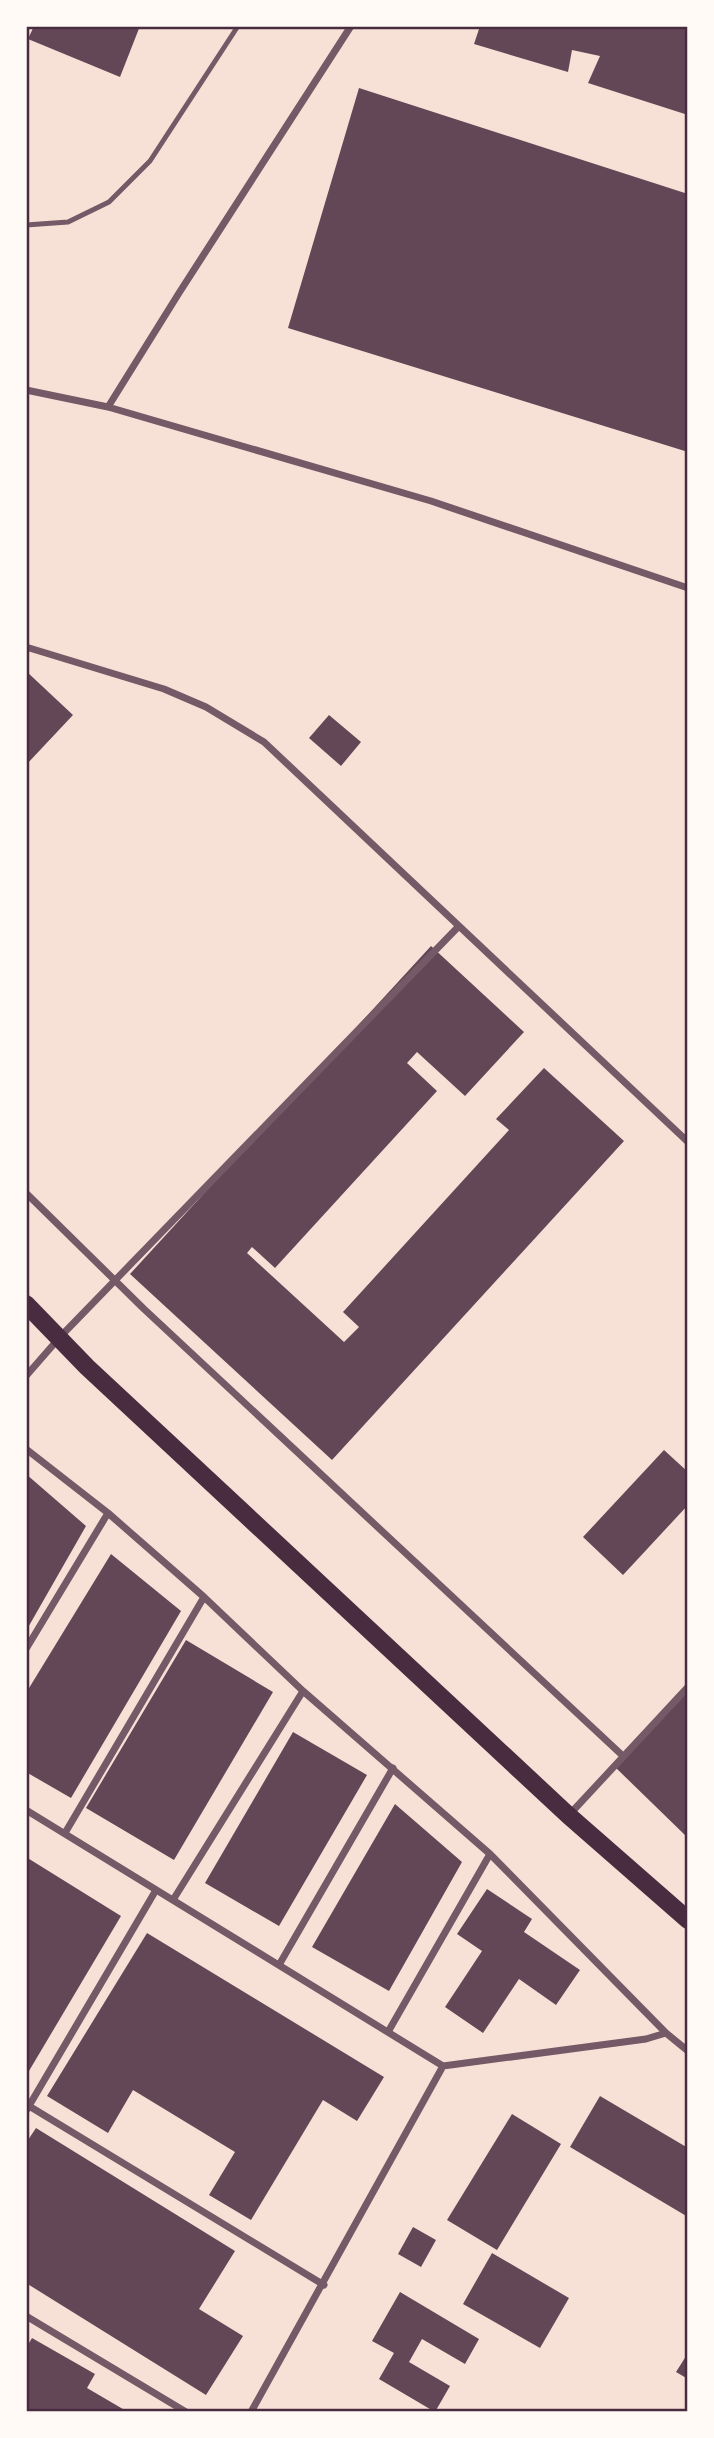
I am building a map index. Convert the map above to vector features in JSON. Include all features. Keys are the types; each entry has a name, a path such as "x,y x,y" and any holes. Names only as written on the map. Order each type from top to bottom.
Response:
{"main road":[{"path":"26,1304 97,1377 568,1815 688,1920"}],"street":[{"path":"108,407 352,26"},
{"path":"26,390 108,407 431,501 688,588"},
{"path":"26,647 164,689 205,706 264,742 688,1142"},
{"path":"26,1376 60,1337 459,926"},
{"path":"26,1194 114,1281 623,1756"},
{"path":"26,1449 108,1514 204,1597 303,1690 490,1854 666,2033 688,2051"},
{"path":"26,1649 108,1514"},
{"path":"65,1833 204,1597"},
{"path":"568,1815 688,1688"},
{"path":"173,1900 303,1690"},
{"path":"279,1965 393,1768"},
{"path":"26,1810 443,2066 646,2039 666,2033"},
{"path":"388,2032 490,1854"},
{"path":"156,1890 28,2108 324,2285"},
{"path":"251,2412 324,2285 443,2066"},
{"path":"27,2320 186,2412"}],"lane":[{"path":"26,225 68,222 109,202 149,161 238,26"}],"building":[{"path":"34,26 140,26 120,77 28,39"},
{"path":"480,26 688,26 688,115 588,83 600,56 572,50 568,72 474,44"},
{"path":"359,88 688,194 688,452 288,328"},
{"path":"26,671 73,715 26,765"},
{"path":"329,715 361,742 341,766 309,738"},
{"path":"431,946 524,1032 465,1096 417,1052 407,1063 437,1091 275,1268 252,1247 247,1253 344,1342 359,1327 343,1312 509,1130 496,1119 544,1068 624,1141 332,1460 130,1274"},
{"path":"664,1450 688,1472 688,1505 623,1575 583,1537"},
{"path":"26,1474 86,1526 26,1631"},
{"path":"111,1554 181,1611 71,1798 26,1772 26,1693"},
{"path":"186,1640 273,1692 174,1860 86,1808"},
{"path":"688,1690 688,1838 614,1766"},
{"path":"293,1732 367,1775 279,1926 205,1883"},
{"path":"395,1804 462,1862 389,1991 312,1947"},
{"path":"26,1857 121,1916 26,2076"},
{"path":"487,1889 532,1919 524,1932 580,1970 556,2005 519,1979 483,2033 445,2007 482,1951 457,1934"},
{"path":"147,1933 384,2077 357,2121 323,2100 251,2220 209,2195 235,2152 133,2090 108,2133 47,2096"},
{"path":"600,2096 688,2148 688,2217 570,2147"},
{"path":"512,2114 561,2144 497,2250 447,2220"},
{"path":"36,2128 235,2251 199,2309 243,2336 206,2395 26,2283 26,2143"},
{"path":"413,2227 436,2240 421,2267 398,2254"},
{"path":"492,2253 569,2298 540,2348 463,2304"},
{"path":"400,2292 479,2339 465,2364 422,2339 409,2362 450,2386 435,2412 379,2379 394,2353 372,2341"},
{"path":"32,2338 95,2374 87,2388 128,2412 26,2412 26,2348"},
{"path":"688,2353 688,2379 676,2372"}]}
